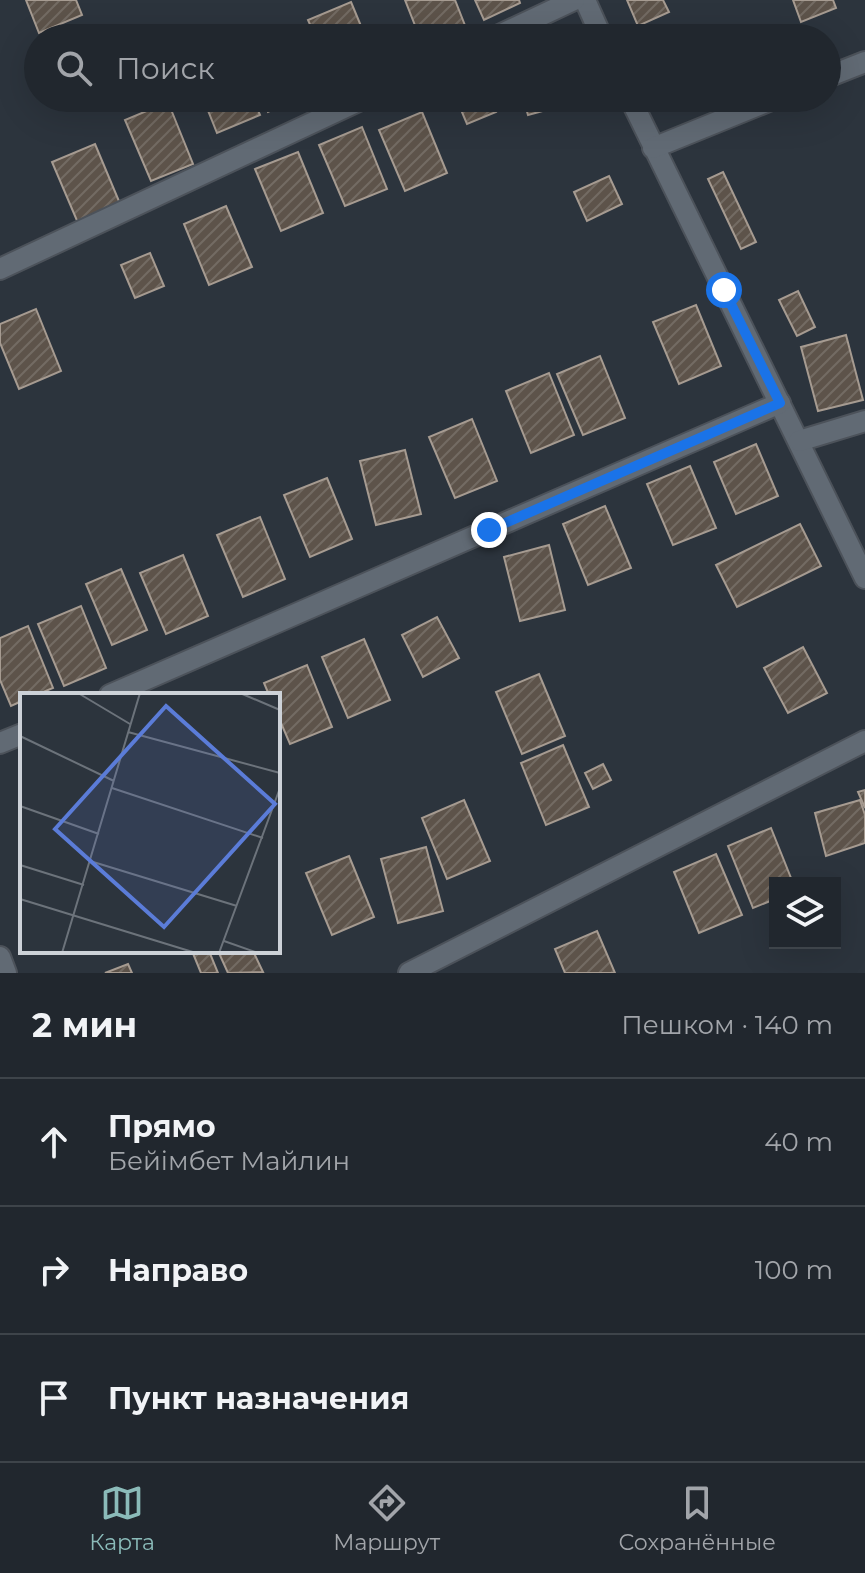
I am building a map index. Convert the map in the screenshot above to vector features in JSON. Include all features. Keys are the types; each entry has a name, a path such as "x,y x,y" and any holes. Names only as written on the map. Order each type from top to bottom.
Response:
{"street":[{"path":"523,24 574,0"},
{"path":"585,0 596,24"},
{"path":"841,71 865,62"},
{"path":"0,269 335,112"},
{"path":"636,112 865,578"},
{"path":"653,148 742,112"},
{"path":"115,693 780,403"},
{"path":"799,441 865,421"},
{"path":"0,743 20,735"},
{"path":"409,973 865,741"},
{"path":"0,957 6,973"}],"building":[{"path":"26,0 76,0 82,15 60,24 35,24"},
{"path":"405,0 455,0 464,24 414,24"},
{"path":"475,0 519,0 520,3 484,20"},
{"path":"627,0 663,0 669,12 637,24"},
{"path":"793,0 833,0 836,8 801,22"},
{"path":"351,2 360,24 310,24 308,20"},
{"path":"144,112 172,112 193,164 151,181 125,120"},
{"path":"209,112 259,112 260,115 217,133"},
{"path":"422,112 447,173 405,191 379,130"},
{"path":"462,112 496,112 467,124"},
{"path":"362,127 387,189 345,206 319,145"},
{"path":"95,144 121,206 78,223 52,162"},
{"path":"298,152 323,213 281,231 255,169"},
{"path":"723,172 756,242 741,249 708,179"},
{"path":"609,176 622,204 587,221 574,192"},
{"path":"226,206 252,267 209,285 184,224"},
{"path":"150,253 164,286 135,298 121,265"},
{"path":"798,291 815,327 797,336 779,300"},
{"path":"696,305 721,366 679,384 653,322"},
{"path":"36,309 61,371 19,389 0,343 0,324"},
{"path":"846,335 863,400 818,411 801,347"},
{"path":"600,356 625,418 583,435 557,374"},
{"path":"549,373 574,435 531,453 506,391"},
{"path":"472,419 497,481 455,498 429,437"},
{"path":"756,444 778,496 736,514 714,462"},
{"path":"405,450 421,514 376,525 360,461"},
{"path":"690,466 716,528 673,545 647,484"},
{"path":"327,478 352,539 310,557 284,495"},
{"path":"605,506 631,568 588,585 563,524"},
{"path":"260,517 285,579 243,597 217,535"},
{"path":"800,524 821,566 737,607 716,565"},
{"path":"549,545 565,610 520,621 504,557"},
{"path":"183,555 208,616 166,634 140,573"},
{"path":"121,569 147,630 112,645 86,584"},
{"path":"81,606 106,668 64,686 38,624"},
{"path":"437,617 459,658 423,677 402,635"},
{"path":"28,626 53,688 41,693 20,693 20,702 11,706 0,680 0,638"},
{"path":"364,639 390,700 348,718 322,657"},
{"path":"803,647 827,693 788,713 764,668"},
{"path":"307,665 332,727 290,744 280,721 280,693 268,693 264,683"},
{"path":"539,674 565,736 522,754 496,692"},
{"path":"563,745 589,807 546,825 521,763"},
{"path":"603,764 611,780 593,789 585,773"},
{"path":"865,790 865,808 858,792"},
{"path":"464,800 490,861 447,879 422,818"},
{"path":"860,800 865,815 865,843 826,856 815,813"},
{"path":"771,828 791,877 769,877 769,901 753,908 728,846"},
{"path":"426,847 443,911 398,923 381,859"},
{"path":"716,854 742,915 699,933 674,872"},
{"path":"349,856 374,917 332,935 306,873"},
{"path":"597,931 615,973 565,973 555,949"},
{"path":"193,953 210,953 218,973 201,973"},
{"path":"219,953 254,953 263,972 228,973"},
{"path":"128,964 132,973 105,973"}],"route":[{"path":"489,530 780,403 724,290"}]}
